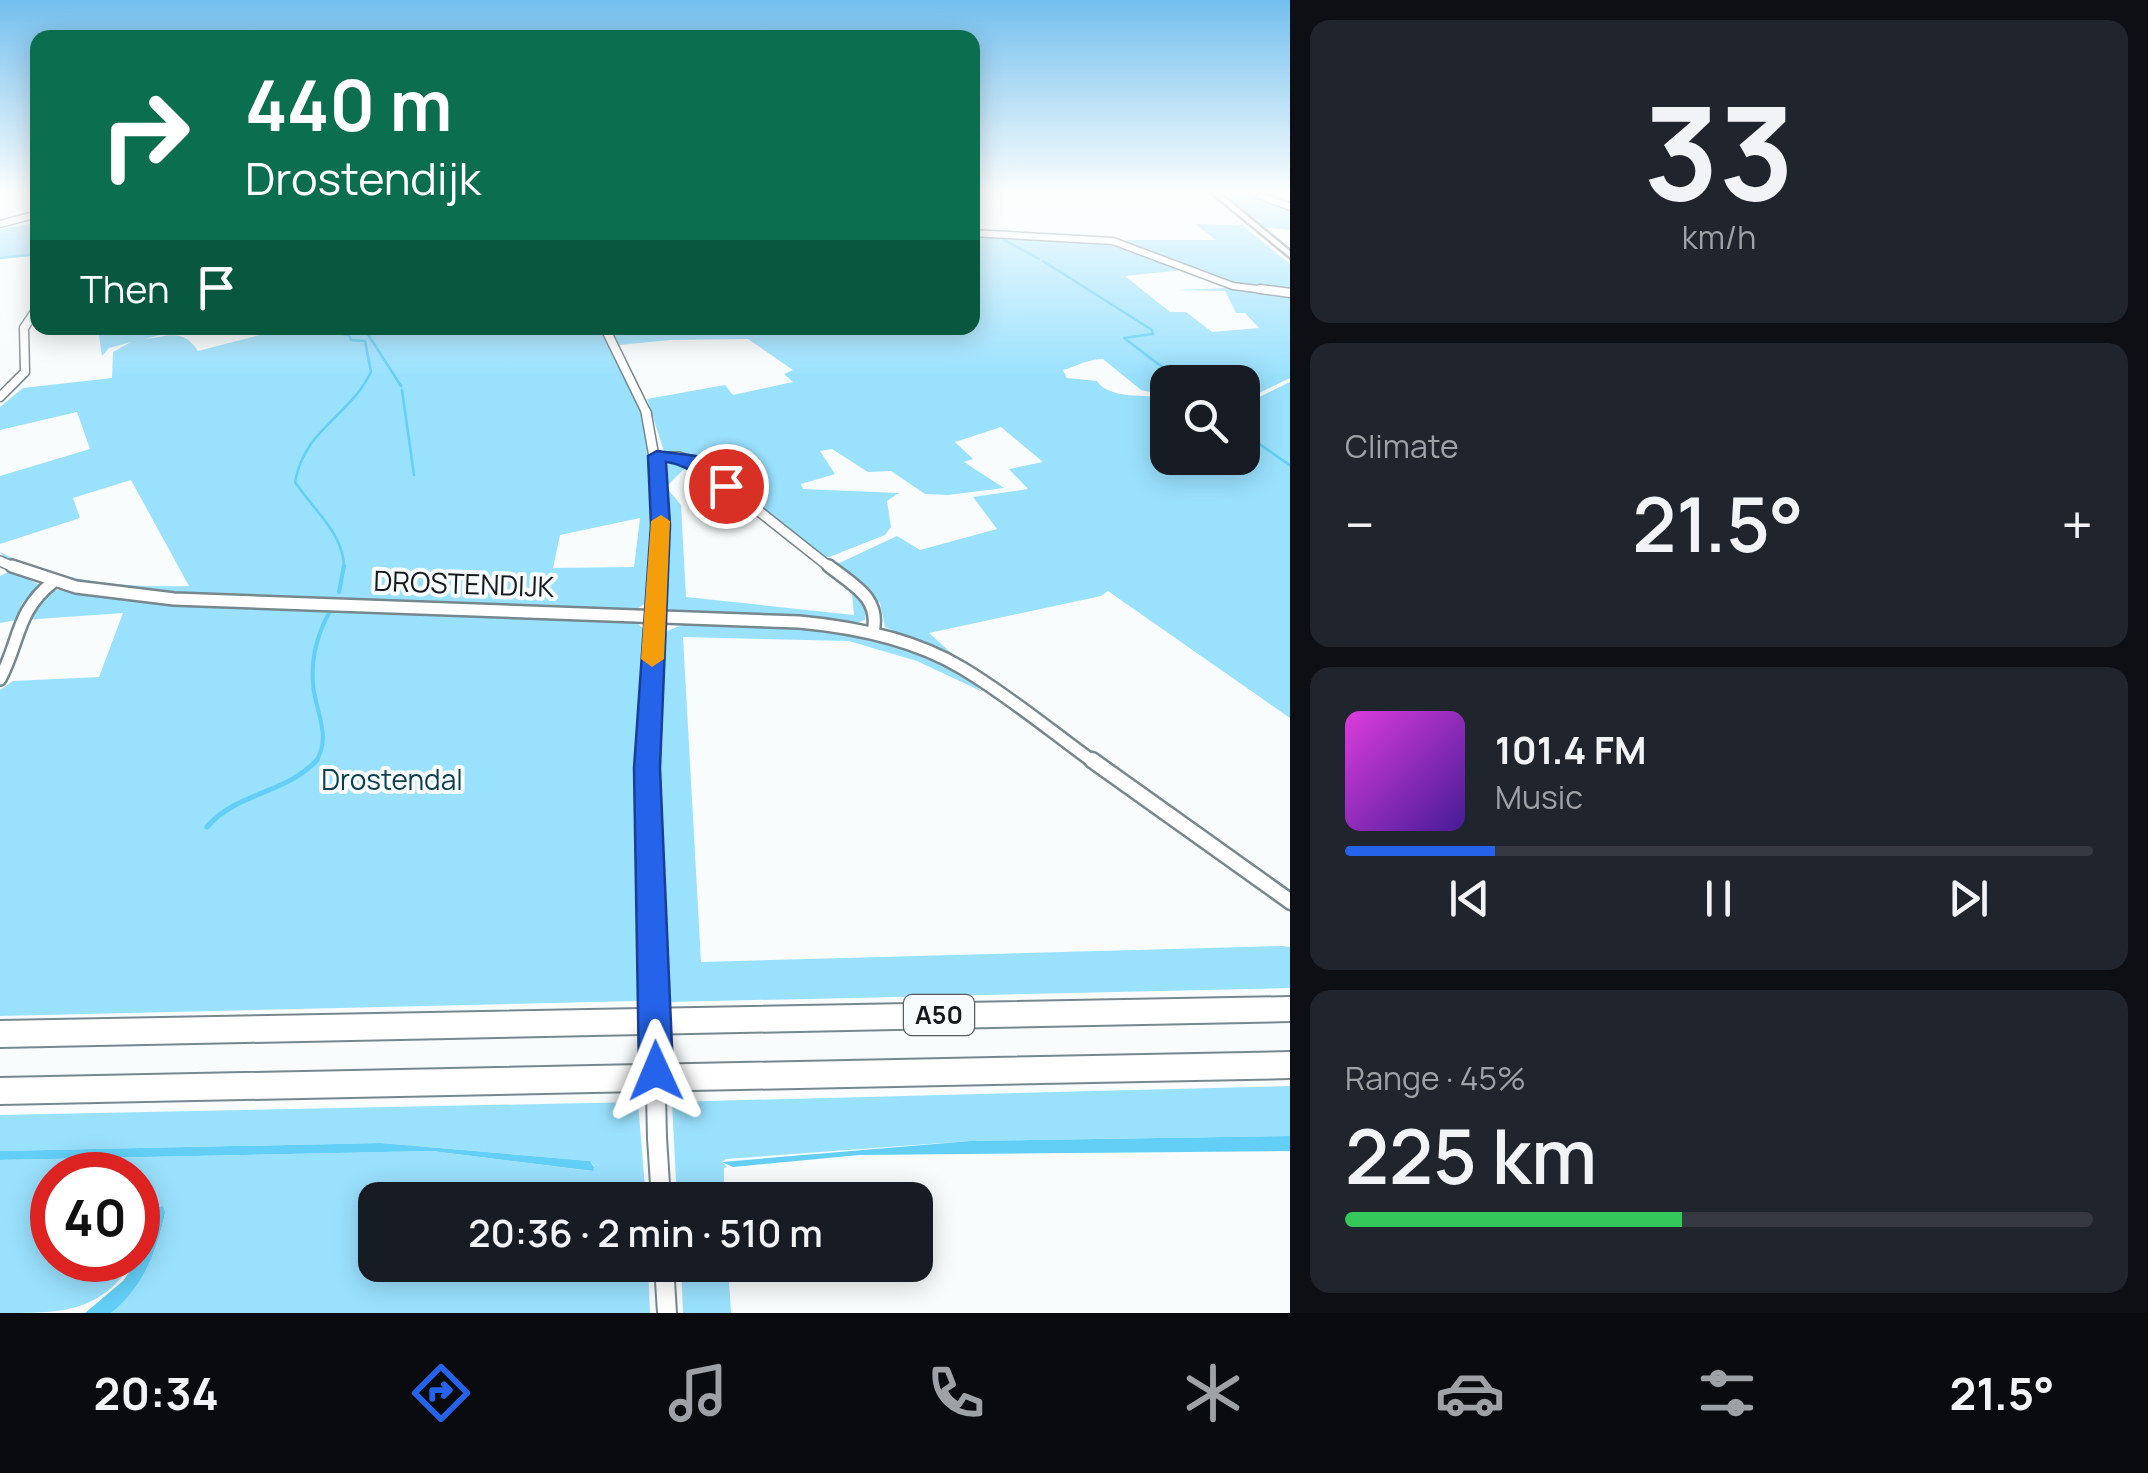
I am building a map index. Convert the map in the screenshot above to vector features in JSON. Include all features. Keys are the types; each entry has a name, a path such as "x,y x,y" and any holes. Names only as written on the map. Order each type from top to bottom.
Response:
{"highway":[{"name":"A50","path":"0,1034 1290,1009"},
{"name":"A50","path":"0,1091 1290,1065"}],"street":[{"path":"1148,254 1233,286 1290,293"},
{"path":"0,396 24,372 25,319 30,314"},
{"path":"608,335 647,413 657,456 660,525 647,768 660,1182"},
{"path":"657,456 698,463 867,596 876,605 878,615 873,632"},
{"name":"DROSTENDIJK","path":"0,561 53,582 137,594 254,602 799,622 873,632 904,641 962,668 1290,902"},
{"path":"0,679 13,654 22,609 53,582"},
{"path":"665,1282 667,1313"}],"green space":[{"path":"0,254 30,254 30,255 0,259"},
{"path":"980,254 1142,254 1183,270 1125,276 1170,312 1186,312 1212,332 1259,328 1245,313 1236,313 1225,291 1178,290 1228,288 1290,294 1290,378 1260,393 1260,365 1150,365 1150,392 1141,390 1103,359 1063,370 1067,378 1097,381 1119,394 1150,397 1150,475 1260,475 1260,397 1290,382 1290,718 1108,591 1101,596 929,633 960,661 885,627 880,603 833,566 897,536 920,550 997,529 973,497 1028,489 1009,469 1043,462 1001,427 955,442 973,459 964,462 1004,488 925,494 891,471 868,472 832,449 820,451 835,474 801,484 803,489 899,493 887,501 891,527 885,535 824,559 692,457 664,451 647,399 725,385 733,395 793,382 784,374 793,370 748,339 619,345 613,335 980,335"},
{"path":"1154,254 1278,254 1290,264 1290,292 1243,287"},
{"name":"Drostendal","path":"99,335 161,335 145,339 181,336 198,351 260,335 606,335 637,397 656,500 650,595 634,611 632,619 644,629 637,1001 0,1016 0,690 13,681 99,677 123,613 23,620 50,592 58,590 147,601 24,567 0,552 45,570 92,581 189,586 131,480 73,498 80,518 0,544 0,476 90,449 77,412 0,430 0,407 23,388 112,378 113,352 131,342 109,348 102,356","holes":["640,518 634,567 553,568 560,535"]},
{"path":"675,461 688,465 666,487 681,505 686,597 854,615 852,594 867,607 865,620 853,624 672,614 662,599 664,467"},
{"path":"11,571 40,585 22,603 17,620 0,623 0,576"},
{"path":"687,623 804,627 880,639 951,669 983,692 917,661 849,641 683,637 701,962 1283,946 1290,947 1290,988 669,1002 661,894 658,664 662,633"},
{"path":"1290,1086 1290,1136 970,1141 726,1159 722,1162 727,1167 724,1182 676,1182 672,1102"},
{"path":"638,1102 645,1182 358,1182 358,1282 649,1282 650,1313 111,1313 138,1282 160,1282 160,1233 165,1213 160,1211 160,1157 432,1151 592,1171 594,1166 590,1161 381,1143 0,1151 0,1115"},
{"path":"30,1159 30,1282 117,1282 108,1291 62,1310 0,1313 0,1160"},
{"path":"682,1282 729,1282 731,1313 683,1313"}],"shaded area":[{"path":"1290,1136 1290,1151 859,1155 733,1167 722,1162 970,1141"},
{"path":"381,1143 590,1161 594,1167 593,1171 432,1151 160,1157 160,1152 30,1152 30,1159 0,1160 0,1151"},
{"path":"160,1207 165,1213 160,1233"},
{"path":"122,1282 139,1282 111,1313 85,1313"}],"waterway":[{"name":"Drostendal","path":"1030,254 1039,259"},
{"path":"0,258 30,255"},
{"name":"Drostendal","path":"1043,261 1152,330 1153,334 1124,338 1160,365"},
{"path":"344,567 334,533 295,482 308,448 351,401 371,372 365,341 351,340 349,335"},
{"path":"368,335 401,386"},
{"path":"402,390 414,475"},
{"name":"Drostendal","path":"1260,444 1290,465"},
{"path":"339,592 344,567"},
{"path":"316,761 323,734 314,694 313,665 329,613"},
{"path":"207,827 232,807 291,780 316,761"}],"slow traffic":[{"path":"652,659 661,521"}],"route":[{"path":"656,1071 647,768 661,496 657,456 690,459 726,486"}]}
